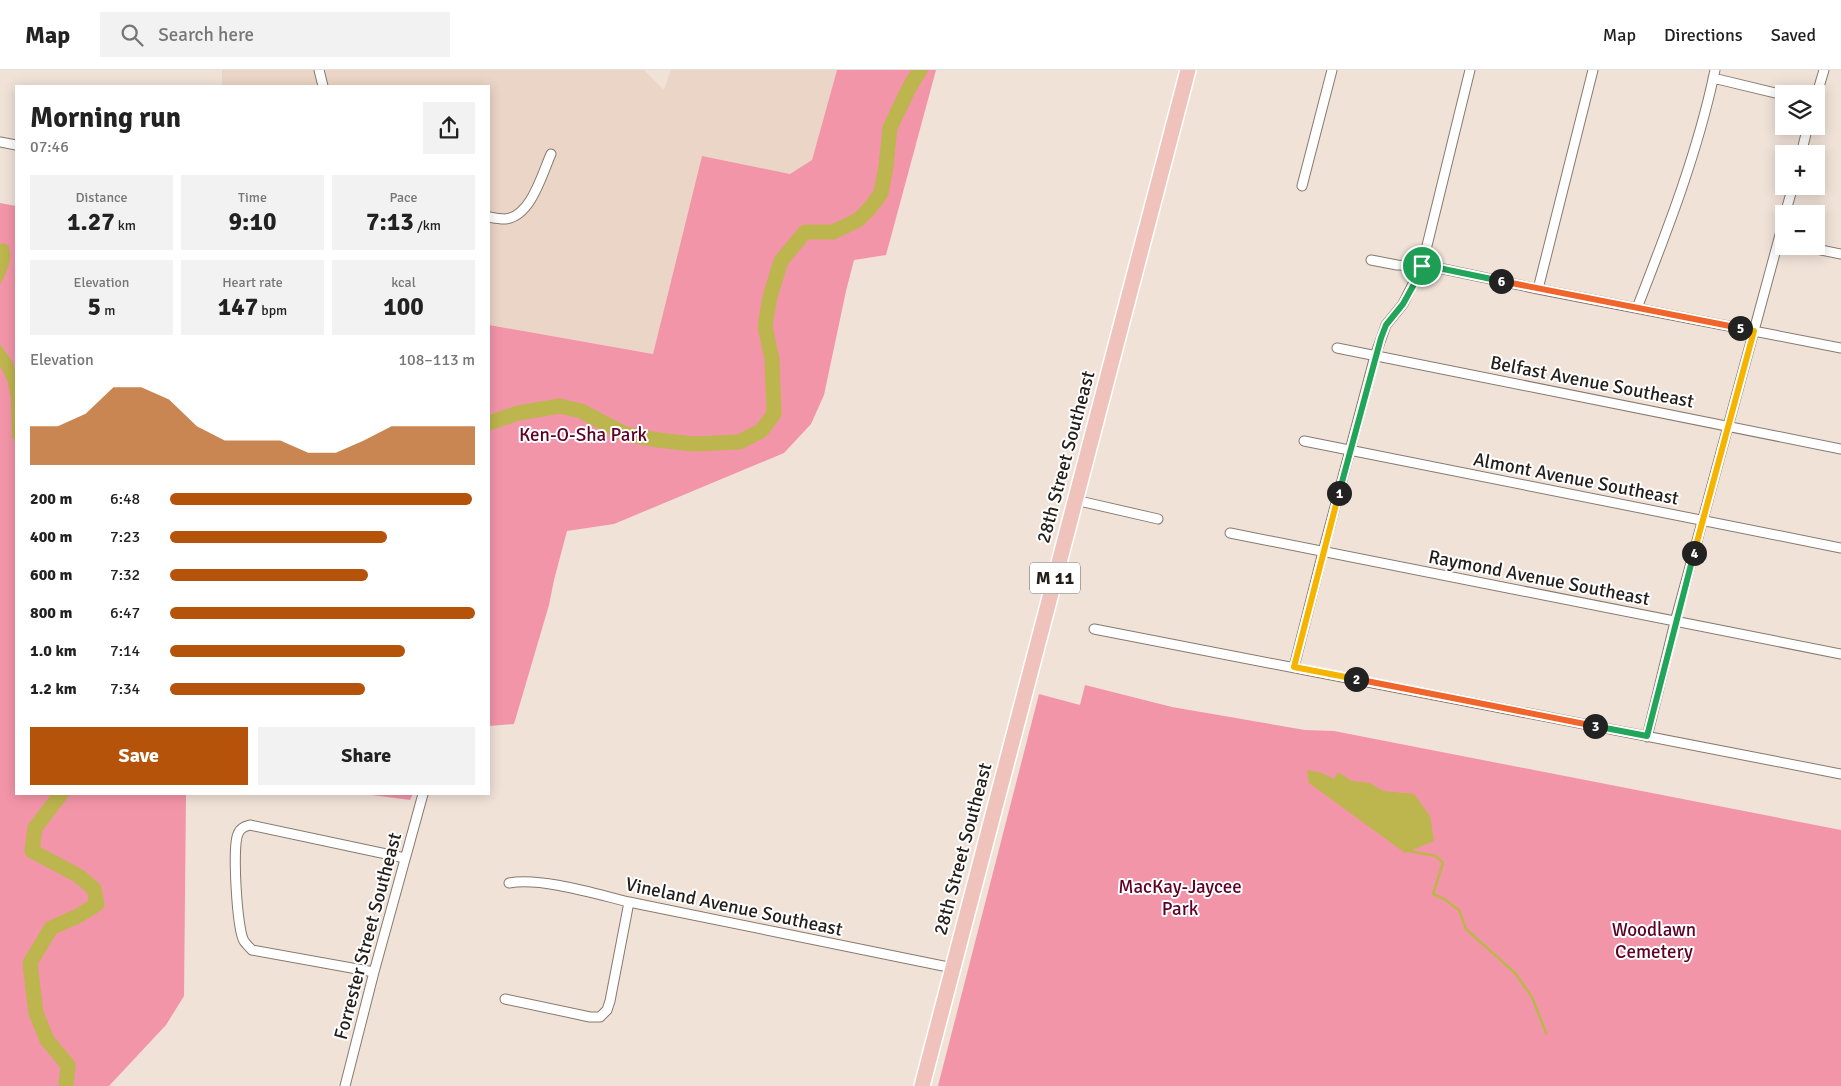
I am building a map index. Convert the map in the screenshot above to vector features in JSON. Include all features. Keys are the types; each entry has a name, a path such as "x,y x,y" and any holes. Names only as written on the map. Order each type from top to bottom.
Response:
{"main road":[{"name":"28th Street Southeast","path":"922,1086 1188,70"}],"street":[{"path":"319,70 323,85"},
{"path":"1302,186 1332,70"},
{"path":"1294,667 1376,356 1386,325 1403,304 1422,266 1470,70"},
{"path":"1538,289 1594,70"},
{"path":"1820,85 1824,70"},
{"path":"1637,308 1667,232 1687,172 1714,74 1775,93"},
{"path":"0,142 15,145"},
{"path":"490,217 506,219 521,213 532,200 551,154"},
{"path":"1825,251 1841,254"},
{"path":"1647,736 1675,622 1754,331 1777,255"},
{"path":"1371,260 1397,265 1429,266 1841,348"},
{"name":"Belfast Avenue Southeast","path":"1337,348 1841,448"},
{"name":"Almont Avenue Southeast","path":"1304,441 1841,548"},
{"path":"1075,500 1158,519"},
{"name":"Raymond Avenue Southeast","path":"1230,533 1841,654"},
{"path":"1094,629 1841,774"},
{"name":"Forrester Street Southeast","path":"345,1086 423,795"},
{"path":"374,972 252,950 243,940 240,922 235,866 235,846 238,833 242,827 250,825 405,858"},
{"name":"Vineland Avenue Southeast","path":"508,883 522,881 581,890 629,902 953,968"},
{"path":"505,999 590,1017 600,1017 607,1010 610,1001 629,902"}],"shaded area":[{"path":"222,70 644,70 664,90 671,70 837,70 812,160 790,175 702,156 653,354 490,325 490,85 222,85"},
{"path":"2,243 8,245 10,261 0,285 0,245"},
{"path":"0,344 12,361 15,369 15,440 12,438 11,398 8,382 0,366"},
{"path":"1307,770 1322,773 1334,779 1338,772 1352,781 1370,783 1383,791 1414,794 1430,816 1434,841 1405,853 1309,783"}],"green space":[{"name":"Ken-O-Sha Park","path":"837,70 936,70 886,255 854,260 824,395 811,424 784,453 614,524 567,531 549,605 514,724 490,726 490,325 653,354 702,156 790,174 812,160"},
{"path":"0,203 15,206 15,795 186,795 184,996 166,1025 109,1086 0,1086"},
{"name":"MacKay-Jaycee Park","path":"1085,685 1172,707 1305,730 1334,731 1841,830 1841,1086 938,1086 1039,694 1080,705"},
{"path":"372,795 412,795 410,800"}],"waterway":[{"path":"490,423 518,413 560,406 581,411 625,434 658,440 693,444 739,442 761,431 774,414 772,359 765,326 770,297 781,261 805,232 833,232 858,220 881,193 890,128 909,88 920,70"},
{"path":"60,795 35,828 32,851 79,876 94,889 97,904 78,916 51,928 30,963 36,1013 47,1040 68,1065 66,1086"},
{"path":"1409,851 1436,856 1443,863 1433,894 1444,899 1459,910 1466,929 1515,973 1532,997 1546,1033"}],"route":[{"path":"1422,266 1754,331 1675,622 1647,736 1294,667 1381,338 1386,325 1403,304 1422,266"}],"park label":[{"name":"Woodlawn Cemetery","path":"1654,941"}]}
